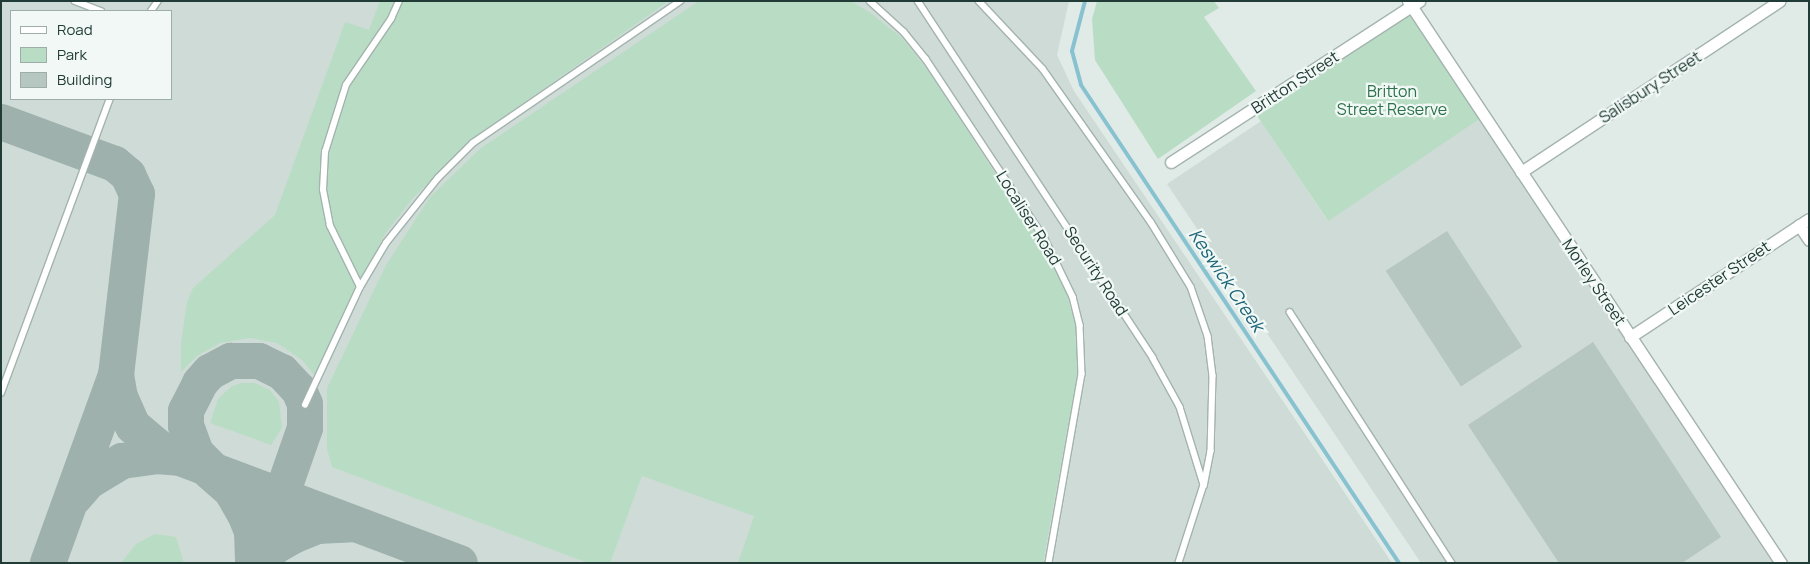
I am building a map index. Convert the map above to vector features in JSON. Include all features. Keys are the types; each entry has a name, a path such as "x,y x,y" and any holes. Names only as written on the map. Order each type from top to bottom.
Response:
{"street":[{"name":"Salisbury Street","path":"1521,172 1779,1"},
{"name":"Morley Street","path":"1412,3 1521,172 1781,563"},
{"name":"Britton Street","path":"1171,162 1412,3"},
{"name":"Leicester Street","path":"1630,337 1804,222"},
{"path":"1804,222 1809,240"}],"lane":[{"path":"75,1 98,10"},
{"path":"360,287 330,226 323,190 325,152 346,85 391,19 399,1"},
{"path":"305,406 360,287 407,213 473,142 680,1"},
{"name":"Localiser Road","path":"870,1 904,32 926,59 1044,237 1072,297 1080,326 1082,374 1049,563"},
{"name":"Security Road","path":"918,1 1168,383 1190,435 1204,485"},
{"path":"979,1 1043,69 1151,222 1191,287 1208,336 1213,376 1212,451 1204,485 1179,563"},
{"path":"1,393 110,100"},
{"path":"1290,312 1452,563"}],"shaded area":[{"path":"1,1 1069,1 1057,55 1074,91 1392,563 1,563"},
{"path":"1484,116 1773,563 1421,563 1167,184 1261,121 1327,220"}],"green space":[{"path":"380,1 669,1 473,138 413,198 385,234 342,317 316,377 302,360 277,343 250,338 220,343 197,356 181,372 181,342 187,302 193,288 275,215 345,22 369,30"},
{"path":"699,1 851,1 872,14 902,38 929,72 1044,248 1066,292 1076,327 1078,370 1043,563 738,563 754,516 642,476 610,563 588,563 332,467 327,449 327,388 386,265 430,197 481,148"},
{"path":"1097,1 1214,1 1219,8 1204,17 1256,91 1158,159 1095,60 1092,19"},
{"name":"Britton Street Reserve","path":"1411,6 1485,115 1328,221 1254,112"},
{"path":"242,383 255,383 270,390 279,402 282,428 271,445 210,423 218,399 232,386"},
{"path":"155,534 176,537 184,563 121,563 136,544"}],"building":[{"path":"1447,231 1522,347 1461,386 1386,271"},
{"path":"1593,342 1721,537 1682,563 1559,563 1468,425"}],"waterway":[{"name":"Keswick Creek","path":"1085,1 1072,51 1081,85 1399,563"}],"taxiway":[{"path":"1,122 115,164 128,175 137,194 116,375 48,563"},
{"path":"213,470 196,453 186,426 186,411 200,383 210,372 231,361 259,361 282,372 299,390 305,404 305,428 258,563"},
{"path":"116,375 120,397 133,426 164,452 460,563"},
{"path":"74,498 89,481 122,461 157,456 179,458"},
{"path":"210,472 231,490 245,514 252,531 253,563"},
{"path":"261,563 274,547 295,535 317,526 352,524"}]}
